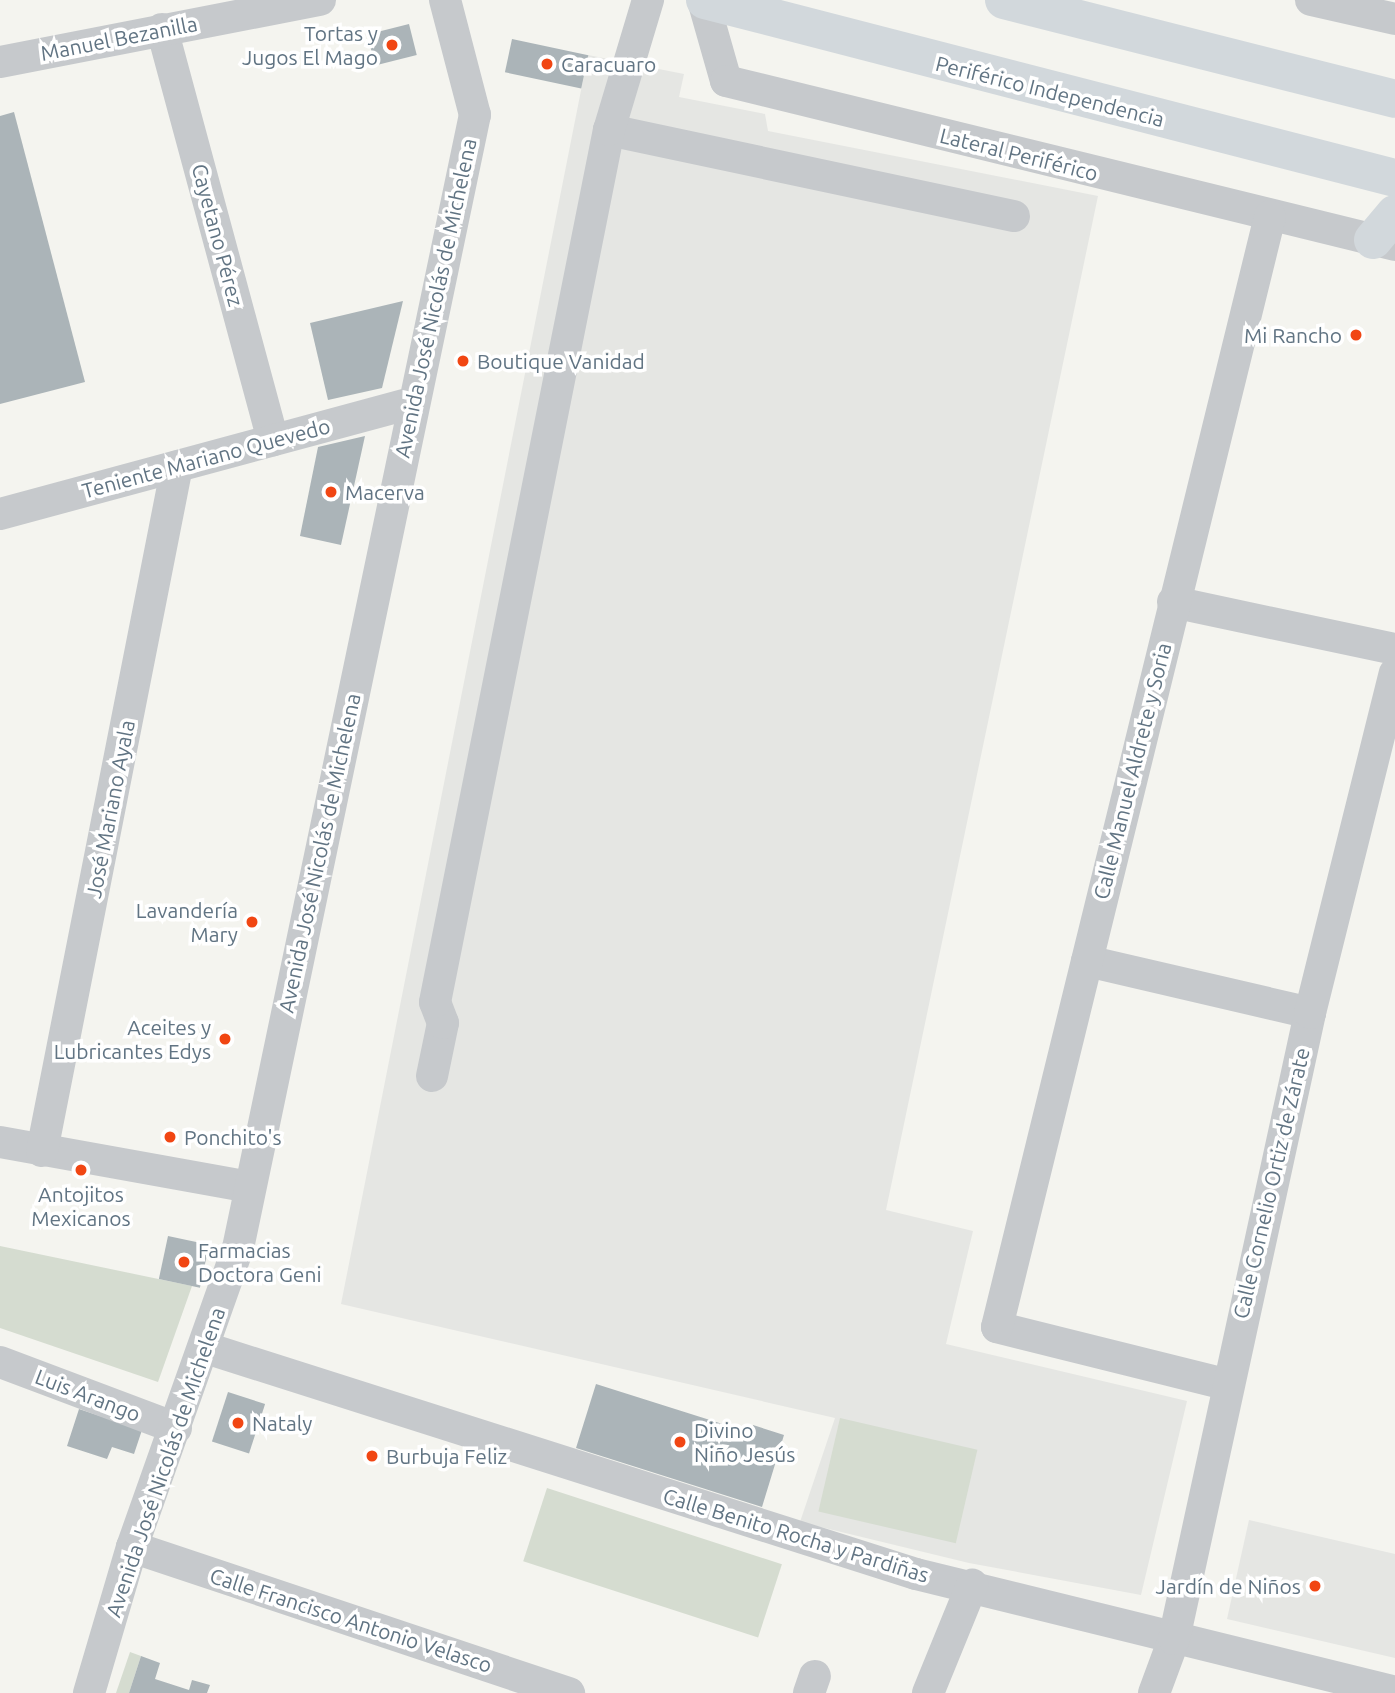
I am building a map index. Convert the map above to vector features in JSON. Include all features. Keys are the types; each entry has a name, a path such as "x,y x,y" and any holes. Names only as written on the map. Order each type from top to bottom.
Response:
{"highway":[{"name":"Periférico Independencia","path":"704,0 1395,178"},
{"path":"1004,0 1071,9 1395,99"}],"street":[{"name":"Manuel Bezanilla","path":"0,62 320,0"},
{"name":"Avenida José Nicolás de Michelena","path":"89,1693 132,1547 206,1348 250,1187 412,403 475,115 445,0"},
{"path":"432,1076 443,1023 435,1002 609,130 648,0"},
{"name":"Lateral Periférico","path":"704,0 726,81 1270,216 1388,233"},
{"path":"1311,0 1395,19"},
{"name":"Cayetano Pérez","path":"162,29 273,440"},
{"path":"609,130 1014,216"},
{"name":"Calle Manuel Aldrete y Soria","path":"1225,1384 997,1327 1270,216"},
{"name":"Teniente Mariano Quevedo","path":"0,514 412,403"},
{"name":"José Mariano Ayala","path":"42,1152 177,466"},
{"path":"1173,602 1395,649"},
{"name":"Calle Cornelio Ortiz de Zárate","path":"1154,1693 1174,1639 1225,1384 1310,1013 1395,673"},
{"path":"1087,961 1310,1013"},
{"path":"0,1142 42,1152 250,1187"},
{"name":"Calle Benito Rocha y Pardiñas","path":"206,1348 916,1574 1174,1639 1338,1686 1395,1692"},
{"name":"Luis Arango","path":"0,1362 176,1428"},
{"name":"Calle Francisco Antonio Velasco","path":"132,1547 569,1693"},
{"path":"928,1693 972,1586"}],"shaded area":[{"path":"588,55 684,74 679,97 765,114 768,131 1098,196 886,1210 973,1231 946,1344 1187,1401 1141,1595 969,1563 800,1522 835,1418 341,1304"},
{"path":"0,1246 192,1286 158,1382 0,1328"},
{"path":"840,1418 977,1450 956,1543 818,1512"},
{"path":"547,1488 782,1564 758,1638 523,1561"},
{"name":"Jardín de Niños","path":"1249,1520 1395,1554 1395,1658 1227,1619"},
{"path":"130,1652 141,1656 129,1693 116,1693"}],"building":[{"name":"Tortas y Jugos El Mago","path":"409,24 417,55 375,65 367,34"},
{"name":"Caracuaro","path":"512,39 588,55 581,88 505,72"},
{"path":"14,112 85,382 0,404 0,116"},
{"path":"403,301 382,388 328,400 310,323"},
{"name":"Macerva","path":"365,436 341,545 300,536 318,447"},
{"name":"Farmacias Doctora Geni","path":"168,1236 209,1245 200,1288 159,1279"},
{"name":"Divino Niño Jesús","path":"596,1384 751,1433 753,1425 784,1435 762,1507 576,1448"},
{"name":"Nataly","path":"228,1392 265,1404 249,1454 212,1441"},
{"path":"79,1409 142,1430 134,1454 112,1447 107,1459 67,1446"},
{"path":"141,1656 160,1663 155,1679 189,1690 192,1680 210,1685 207,1693 129,1693"}],"place":[{"name":"Tortas y Jugos El Mago","path":"392,45"},
{"name":"Caracuaro","path":"547,64"},
{"name":"Mi Rancho","path":"1356,335"},
{"name":"Boutique Vanidad","path":"463,361"},
{"name":"Macerva","path":"331,492"},
{"name":"Lavandería Mary","path":"252,922"},
{"name":"Aceites y Lubricantes Edys","path":"225,1039"},
{"name":"Ponchito's","path":"170,1137"},
{"name":"Antojitos Mexicanos","path":"81,1170"},
{"name":"Farmacias Doctora Geni","path":"184,1262"},
{"name":"Nataly","path":"238,1423"},
{"name":"Divino Niño Jesús","path":"680,1442"},
{"name":"Burbuja Feliz","path":"372,1456"},
{"name":"Jardín de Niños","path":"1315,1586"}]}
